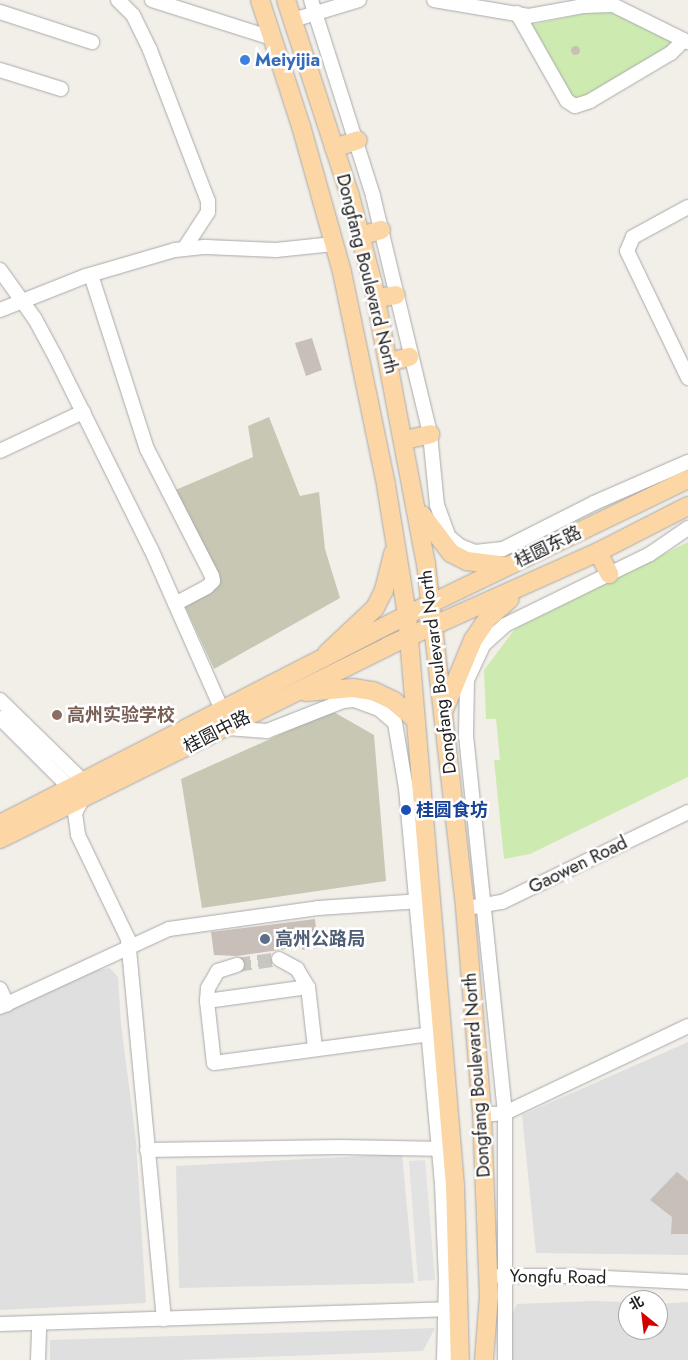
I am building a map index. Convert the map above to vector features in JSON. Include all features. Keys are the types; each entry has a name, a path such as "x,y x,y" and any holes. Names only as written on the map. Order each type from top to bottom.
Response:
{"main road":[{"name":"Dongfang Boulevard North","path":"260,0 346,289 395,540 407,615 415,719 433,899 436,1033 446,1149 454,1309 460,1360"},
{"name":"Dongfang Boulevard North","path":"286,0 361,236 390,362 417,506 431,604 449,765 474,907 488,1276 484,1360"},
{"path":"334,148 358,140"},
{"path":"361,236 381,230"},
{"path":"346,289 396,295"},
{"path":"390,362 409,356"},
{"path":"404,440 430,434"},
{"name":"桂圆东路","path":"407,615 688,479"},
{"path":"417,506 428,526 451,553 467,561 510,566"},
{"name":"桂圆东路","path":"433,626 598,552 688,506"},
{"path":"320,661 375,608 384,590 395,540"},
{"path":"598,552 609,574"},
{"path":"443,713 459,668 473,640 488,619 529,584"},
{"name":"桂圆中路","path":"0,839 79,789 222,710 407,615"},
{"name":"桂圆中路","path":"0,824 227,728 288,696 433,626"},
{"path":"288,696 353,688 373,691 394,700 415,719"},
{"path":"420,767 449,765"}],"street":[{"path":"118,0 133,15 150,50 208,201 204,219 184,249"},
{"path":"152,0 272,38"},
{"path":"293,20 313,7 359,0"},
{"path":"434,0 517,14 537,15 584,6 613,5 686,41 664,57 590,101 574,106 567,101 517,14"},
{"path":"313,7 358,140 381,230 409,356 430,434 437,505 448,536 460,546 475,552 503,549 594,503 688,462"},
{"path":"0,12 92,42"},
{"path":"0,70 61,89"},
{"path":"688,207 634,237 626,251 688,378"},
{"path":"0,310 91,274 184,249 206,247 232,251 276,250 334,244"},
{"path":"0,270 22,300 83,412 175,604 222,710"},
{"path":"91,274 148,449 212,576 212,581 207,587 175,604"},
{"path":"0,451 83,412"},
{"path":"505,1360 507,1276 506,1113 474,907 465,703 472,663 483,645 505,625 650,554 688,528"},
{"path":"0,700 79,789"},
{"path":"227,728 267,731 343,701 354,700 387,714 398,735 406,788 415,902 436,1033 214,1063 206,1001 208,988 218,972 237,965"},
{"path":"0,718 79,789"},
{"path":"79,789 75,813 78,835 126,932 164,1319"},
{"name":"Gaowen Road","path":"474,907 502,902 688,812"},
{"path":"0,989 3,1006 170,929 196,923 318,908 415,902 433,899"},
{"path":"279,959 297,969 308,988 315,1048"},
{"path":"206,1001 308,988"},
{"path":"482,1115 506,1113 688,1026"},
{"path":"147,1150 446,1149"},
{"name":"Yongfu Road","path":"488,1276 688,1282"},
{"path":"0,1324 454,1309 444,1360"},
{"path":"38,1360 39,1324"}],"shaded area":[{"path":"269,417 300,496 319,492 325,549 340,598 214,669 184,604 218,585 173,491 253,457 248,426"},
{"path":"332,711 374,735 386,881 202,908 181,779"},
{"path":"110,968 118,977 121,1024 136,1141 146,1303 0,1310 0,1013 86,972"},
{"path":"688,1042 688,1255 536,1253 522,1115"},
{"path":"402,1154 414,1283 179,1288 176,1166"},
{"path":"425,1160 435,1280 418,1281 409,1161"},
{"path":"618,1302 618,1340 668,1340 668,1303 688,1302 688,1360 509,1360 512,1315 517,1304"},
{"path":"435,1328 423,1351 178,1360 50,1360 50,1340"}],"green space":[{"path":"601,10 616,13 675,43 583,98 577,99 571,96 530,25"},
{"path":"688,542 688,777 530,854 504,859 494,760 500,760 496,719 486,719 484,670 515,629"}],"building":[{"path":"575,45 580,50 575,55 570,50"},
{"path":"312,338 322,370 306,376 295,343"},
{"name":"高州公路局","path":"315,919 318,948 303,950 301,947 237,956 214,955 211,932"},
{"path":"677,1172 688,1181 688,1234 671,1234 672,1217 650,1200"}],"tunnel":[{"path":"237,965 279,959"}],"place":[{"name":"Meiyijia","path":"245,60"},
{"name":"高州实验学校","path":"57,715"},
{"name":"桂圆食坊","path":"406,810"},
{"name":"高州公路局","path":"265,939"}]}
